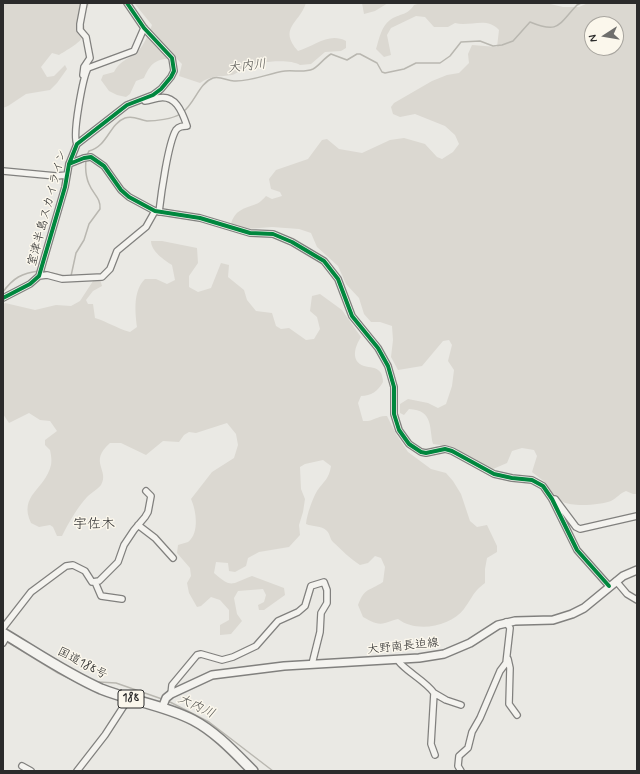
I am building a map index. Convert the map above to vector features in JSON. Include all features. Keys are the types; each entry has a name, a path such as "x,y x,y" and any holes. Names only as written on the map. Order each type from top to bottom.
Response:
{"highway":[{"name":"国道188号","path":"4,635 82,680 102,689 129,698 166,701 210,731 253,771"}],"main road":[{"name":"大野南長迫線","path":"166,701 212,675 284,666 432,657 458,649 498,625 506,622 541,622 562,618 584,608 613,584 637,570"}],"street":[{"path":"77,144 74,132 84,79 84,67 90,58 86,37 80,30 84,3"},
{"name":"室津半島スカイライン","path":"3,298 30,284 39,276 69,164 77,144 127,105 143,99 161,89 171,78 174,71 172,58 144,28 127,3"},
{"path":"84,79 90,66 134,51 144,28"},
{"path":"39,276 47,275 62,278 102,277 110,269 118,251 146,227 157,211 177,129 187,126 175,101 171,98 159,97 146,101 143,99"},
{"path":"69,164 84,158 91,158 99,161 121,190 129,197 157,211 200,218 250,233 273,234 292,242 324,261 338,279 352,316 378,348 388,366 394,387 394,414 399,430 409,444 421,452 445,449 452,451 494,474 538,482 543,486 552,499 577,550 613,584 637,600"},
{"path":"3,171 56,176 67,175"},
{"path":"95,582 99,581 118,562 124,545 148,512 151,496 146,492"},
{"path":"552,499 559,502 576,527 580,528 637,516"},
{"path":"138,526 155,538 174,558"},
{"path":"4,635 32,592 66,566 73,565 85,571 92,582 95,582 101,596 122,599"},
{"path":"166,701 172,685 197,655 201,654 222,660 238,655 256,646 278,621 301,610 307,602 311,586 324,582 327,603 321,613 320,632 312,664"},
{"path":"461,771 458,766 459,756 468,748 472,732 480,718 497,677 507,659 510,628 506,622"},
{"path":"507,659 510,668 509,704 517,715"},
{"path":"398,660 400,664 417,676 434,693 446,700 461,705"},
{"path":"434,693 431,744 435,754"},
{"path":"77,771 109,729 129,698"},
{"path":"22,766 31,771"}],"shaded area":[{"path":"3,3 90,3 82,17 85,33 80,41 59,55 52,53 41,67 47,77 54,76 65,65 67,69 57,83 50,90 26,94 3,108"},
{"path":"134,3 306,3 290,31 292,43 298,51 322,41 334,38 346,41 346,48 341,51 325,52 311,64 300,65 281,61 257,64 245,67 234,74 212,77 200,83 179,76 182,64 176,58 160,60 150,67 144,78 136,81 130,94 126,97 109,91 101,80 103,75 114,72 119,64 135,54 143,45 148,35 152,25"},
{"path":"362,3 388,3 375,11 364,14"},
{"path":"421,3 546,3 563,7 579,7 588,3 637,3 637,494 626,491 611,501 601,504 567,504 553,496 546,483 532,472 537,456 534,450 522,448 512,451 507,463 493,469 473,460 454,447 433,444 427,417 417,410 409,409 404,415 400,413 400,404 408,399 428,403 438,408 446,404 452,386 454,370 448,361 452,345 449,340 443,341 422,366 398,370 391,357 393,340 392,326 380,322 371,322 364,314 359,298 346,284 338,266 317,247 311,233 299,229 272,227 247,229 231,224 237,213 259,203 266,196 272,199 282,196 280,192 271,189 269,179 276,170 308,159 322,140 327,139 339,149 362,153 390,140 404,138 425,144 437,157 442,159 453,152 459,144 455,135 445,126 415,114 400,117 393,114 391,107 394,103 432,81 447,75 459,73 469,63 468,54 472,45 497,47 499,30 494,26 484,23 455,23 448,27 434,27 425,17 416,16 391,28 387,35 391,55 384,57 376,49 384,26 390,20 406,13 414,5"},
{"path":"151,241 162,241 197,248 198,263 189,276 189,287 198,292 211,288 221,263 229,265 228,277 244,290 247,300 256,311 272,313 276,326 281,329 289,328 306,340 314,339 320,329 317,317 310,311 312,296 320,294 342,310 361,337 355,353 357,361 364,366 377,369 383,378 383,382 379,388 371,394 361,396 358,403 363,421 381,416 387,416 396,434 408,452 431,469 446,473 453,481 461,494 470,521 477,527 487,525 497,546 497,552 487,558 485,583 475,592 464,609 458,615 442,624 423,627 414,626 398,619 379,624 363,617 358,605 360,599 365,592 383,582 385,567 381,558 375,556 368,563 360,565 333,542 325,529 306,524 313,499 317,491 328,477 330,470 331,466 323,460 305,464 300,467 301,489 305,499 299,525 300,535 289,547 259,552 248,558 246,566 235,572 229,571 228,563 216,562 214,573 229,583 232,584 252,576 284,588 285,595 264,610 259,610 258,605 264,602 266,595 263,589 238,591 234,598 237,614 242,621 231,634 220,635 220,625 229,620 229,610 220,600 211,597 201,606 197,607 189,593 187,583 191,576 190,568 177,553 178,545 188,542 192,538 196,527 191,499 212,472 234,458 238,445 236,434 227,423 196,433 189,432 184,435 179,442 163,441 146,455 121,443 110,443 101,455 100,461 103,480 101,485 87,497 80,506 70,520 62,536 57,536 53,527 50,525 39,527 31,523 28,513 30,499 44,481 51,463 50,450 45,445 45,440 57,431 50,421 40,420 29,413 9,423 3,414 3,304 5,303 35,310 56,305 71,306 80,301 93,281 100,279 102,286 93,291 86,300 88,304 93,304 95,318 130,332 137,327 135,308 138,289 145,279 156,279 167,284 175,280 172,265 156,252"}],"waterway":[{"name":"大内川","path":"183,112 191,104 204,84 213,78 240,81 285,71 310,70 315,68 331,54 347,60 357,54 360,54 377,63 382,72 385,73 404,69 416,63 440,63 450,56 461,42 480,41 493,46 502,45 513,41 530,22 540,26 557,26 577,5 581,3"},
{"name":"大内川","path":"68,276 71,276 76,253 84,240 89,224 100,209 99,202 87,176 86,163 87,154 89,151 100,145 115,125 125,118 131,117 147,121 155,121 180,114"},
{"name":"大内川","path":"3,292 10,283 18,277 39,271"},
{"name":"大内川","path":"43,271 65,276"},
{"name":"大内川","path":"6,641 58,673 91,689"},
{"name":"大内川","path":"99,682 116,683 162,699"},
{"name":"大内川","path":"168,701 209,722 273,771"}],"cycle path":[{"path":"3,298 30,284 39,276 65,187 69,164 77,144 127,105 153,95 161,89 174,71 172,58 144,28 127,3"},
{"path":"69,164 91,157 104,166 121,190 129,197 155,211 200,218 250,233 273,234 292,242 324,261 338,279 352,316 378,348 388,366 394,387 394,414 399,430 409,444 421,452 426,453 445,449 452,451 494,474 532,480 543,486 552,499 577,550 609,586"}],"district":[{"name":"宇佐木","path":"94,525"}]}
